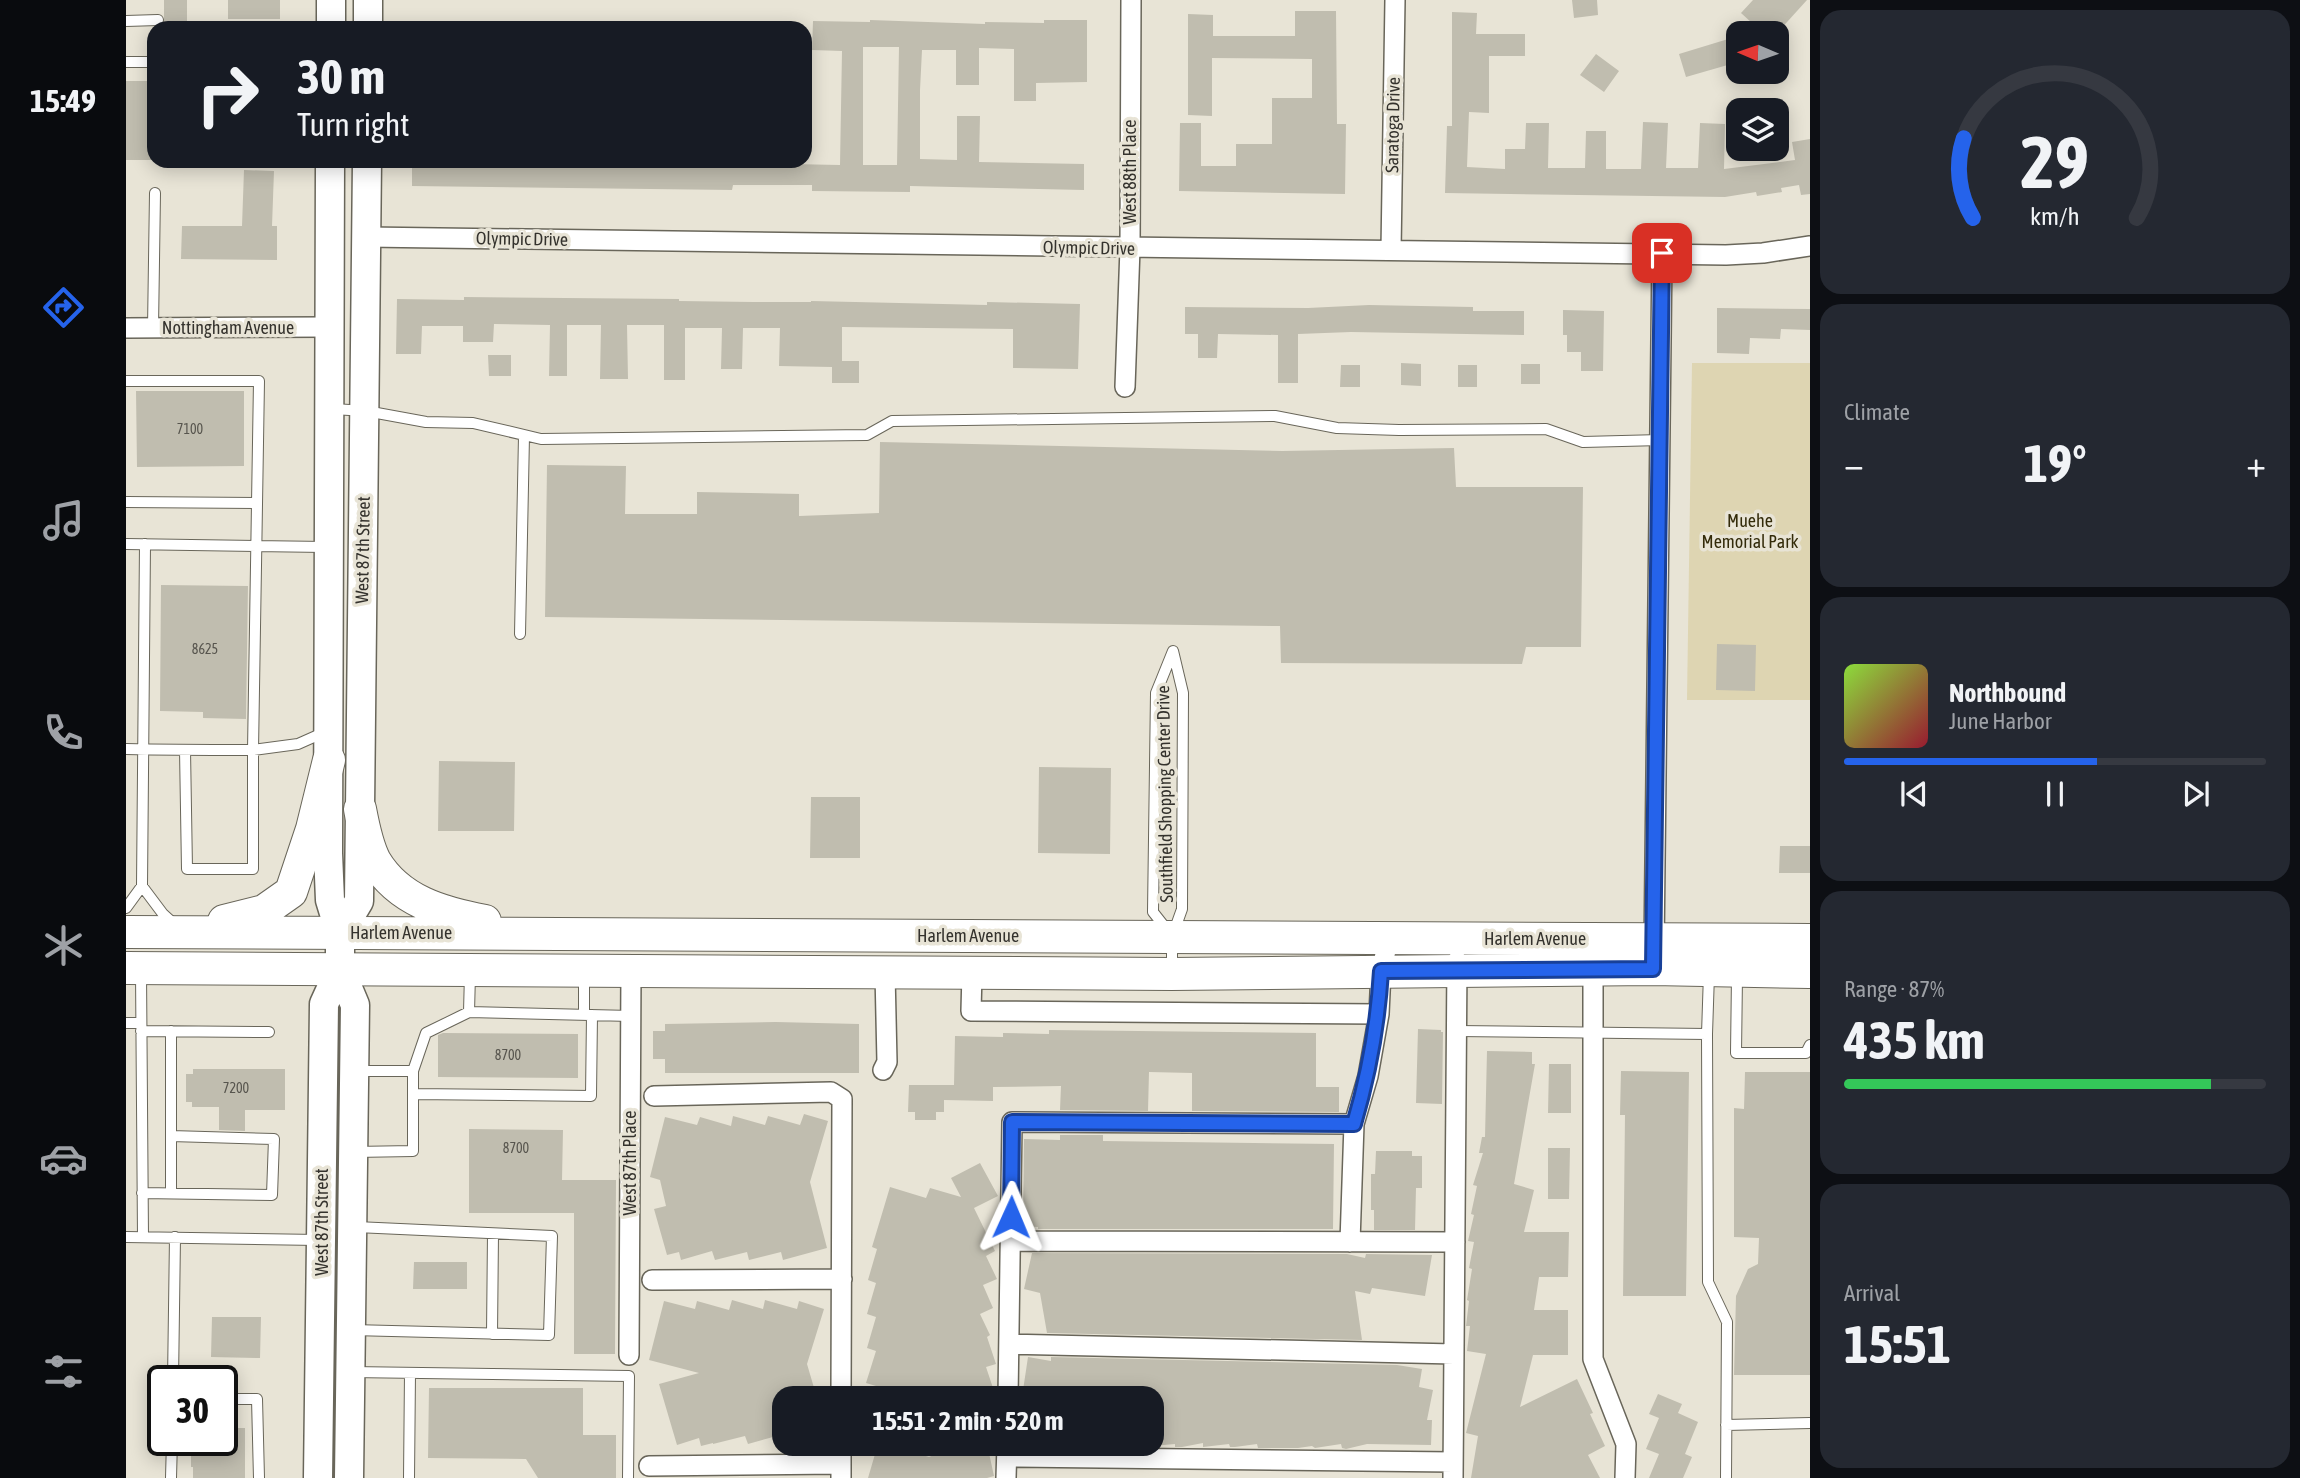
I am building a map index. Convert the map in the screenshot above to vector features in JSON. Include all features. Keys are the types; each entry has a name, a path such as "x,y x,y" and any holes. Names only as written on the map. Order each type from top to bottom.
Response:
{"main road":[{"path":"331,0 331,21"},
{"path":"368,0 368,21"},
{"name":"West 87th Street","path":"330,168 328,853 330,900 340,933 340,970 355,1005 350,1478"},
{"name":"West 87th Street","path":"340,933 359,901 367,168"},
{"path":"181,932 264,911 291,892 312,829 329,745"},
{"path":"360,809 374,860 396,888 424,905 472,919 548,934"},
{"name":"Harlem Avenue","path":"126,932 1389,938 1457,955"},
{"name":"Harlem Avenue","path":"133,968 1172,974 1381,971 1457,955 1791,956"},
{"name":"West 87th Street","path":"318,1478 324,1004 340,970"}],"street":[{"name":"West 88th Place","path":"1125,387 1130,248 1131,0"},
{"name":"Saratoga Drive","path":"1391,250 1395,0"},
{"name":"Olympic Drive","path":"367,237 1662,253 1763,253 1810,246"},
{"path":"1654,954 1662,253"},
{"name":"Nottingham Avenue","path":"126,328 330,327"},
{"path":"1350,1242 1354,1124 1368,1076 1379,1014 1381,971 1389,938"},
{"path":"1593,954 1593,1359 1626,1444 1625,1478"},
{"path":"1141,1456 1453,1470 1457,955"},
{"name":"West 87th Place","path":"629,1355 631,971"},
{"path":"883,1070 887,1062 886,973"},
{"path":"972,973 971,1011 1379,1014"},
{"path":"654,1096 831,1092 842,1099 841,1386"},
{"path":"1008,1386 1012,1122 1354,1124"},
{"path":"1010,1241 1455,1242"},
{"path":"652,1280 842,1279"},
{"path":"1009,1343 1454,1354"},
{"path":"1006,1478 1007,1456"},
{"path":"649,1466 841,1471"}],"lane":[{"path":"126,21 158,20"},
{"path":"126,62 147,62"},
{"path":"153,328 155,193"},
{"path":"126,381 259,381 253,869 187,869 185,750"},
{"path":"329,409 366,411 426,422 473,423 541,439 867,435 892,421 1275,416 1337,428 1546,429 1583,442 1661,440"},
{"path":"520,634 524,436"},
{"path":"126,502 257,503"},
{"path":"126,544 329,547"},
{"path":"126,908 142,886 145,544"},
{"name":"Southfield Shopping Center Drive","path":"1172,937 1153,912 1156,692 1173,651 1183,693 1183,767 1182,909 1172,937 1172,974"},
{"path":"126,749 253,750 298,744 329,745"},
{"path":"142,886 181,932"},
{"path":"1725,955 1707,1034 1708,1282 1727,1322 1726,1478"},
{"path":"1725,955 1736,1053 1806,1053 1810,1045"},
{"path":"133,968 141,1027 143,1237"},
{"path":"469,1012 470,970"},
{"path":"413,1094 590,1096 584,971"},
{"path":"354,1152 413,1151 413,1071 426,1033 469,1012 631,1016"},
{"path":"126,1023 171,1031 268,1032"},
{"path":"171,1031 171,1193"},
{"path":"1457,1031 1707,1034"},
{"path":"354,1071 413,1071"},
{"path":"142,1193 272,1195 274,1139 171,1136"},
{"path":"352,1330 549,1335 552,1236 353,1227"},
{"path":"492,1334 493,1234"},
{"path":"126,1237 322,1240"},
{"path":"173,1365 175,1237"},
{"path":"351,1372 629,1376 628,1478"},
{"path":"409,1478 410,1373"},
{"path":"238,1399 257,1399 259,1478"},
{"path":"1726,1425 1810,1423"},
{"path":"171,1478 172,1456"}],"green space":[{"name":"Muehe Memorial Park","path":"1692,363 1810,363 1810,700 1687,700"}],"building":[{"path":"164,0 187,0 187,21 164,21"},
{"path":"228,0 280,0 280,19 228,19"},
{"path":"1572,0 1597,0 1598,15 1574,18"},
{"path":"1753,0 1807,0 1788,21 1750,21 1741,13"},
{"path":"1295,11 1336,11 1337,124 1346,124 1345,194 1179,191 1180,123 1201,123 1201,166 1236,166 1236,144 1272,144 1272,98 1312,98 1312,59 1212,58 1212,116 1188,115 1188,14 1213,15 1213,36 1295,36"},
{"path":"1452,12 1477,13 1476,34 1525,34 1525,56 1489,56 1489,113 1469,112 1467,167 1505,169 1505,149 1525,149 1526,123 1549,123 1548,168 1585,168 1586,131 1606,131 1606,169 1641,169 1643,122 1668,123 1666,168 1698,168 1700,123 1725,124 1724,169 1795,160 1792,142 1810,139 1810,194 1801,195 1799,185 1781,188 1782,192 1757,196 1756,192 1725,197 1445,193 1447,126 1452,126"},
{"path":"1087,20 1087,82 1036,83 1036,101 1014,101 1014,49 979,48 979,85 956,85 956,50 922,50 920,90 920,159 957,160 957,116 980,116 979,162 1084,164 1084,190 910,186 910,192 812,191 812,185 733,185 732,190 412,186 412,168 812,168 812,164 840,165 842,51 812,50 813,21 985,24","holes":["863,47 899,47 897,165 863,165"]},
{"path":"1726,40 1726,65 1686,77 1679,54"},
{"path":"1596,54 1619,71 1604,92 1580,75"},
{"path":"126,81 147,81 147,160 126,160"},
{"path":"244,170 274,171 272,226 277,226 277,260 181,259 182,226 242,226"},
{"path":"464,297 1080,304 1078,369 1013,368 1013,329 842,327 842,361 859,361 859,383 832,383 832,367 779,366 780,328 743,328 742,369 721,369 722,328 685,328 685,380 664,380 664,325 627,325 628,379 600,379 601,325 567,325 567,376 549,376 550,325 494,324 493,342 463,342 463,326 422,326 421,354 396,354 397,299 464,300"},
{"path":"1369,305 1524,311 1524,335 1351,332 1298,334 1298,383 1278,383 1278,335 1218,334 1217,358 1198,358 1198,334 1185,334 1185,307 1308,308"},
{"path":"1717,308 1810,309 1810,330 1781,329 1780,339 1750,338 1749,354 1717,353"},
{"path":"1563,310 1604,311 1603,371 1581,371 1581,352 1567,352 1567,335 1563,335"},
{"path":"488,355 511,355 511,376 489,376"},
{"path":"1401,363 1421,364 1421,386 1401,385"},
{"path":"1521,364 1540,364 1540,384 1521,384"},
{"path":"1341,365 1360,365 1360,387 1340,387"},
{"path":"1458,365 1477,365 1477,387 1458,387"},
{"path":"136,391 244,391 244,466 137,467"},
{"path":"880,442 1282,451 1454,448 1456,487 1583,487 1581,647 1526,647 1522,664 1281,663 1280,626 545,617 547,465 626,466 625,514 697,514 697,492 799,494 799,516 879,513"},
{"path":"161,585 248,586 246,719 203,718 203,712 160,711"},
{"path":"1717,644 1756,645 1755,691 1716,690"},
{"path":"439,761 515,762 514,831 438,831"},
{"path":"1039,767 1111,768 1110,854 1038,853"},
{"path":"811,797 860,797 860,858 810,858"},
{"path":"1780,846 1810,846 1810,873 1779,873"},
{"path":"665,1024 859,1024 859,1073 665,1073 665,1059 653,1059 653,1031 665,1031"},
{"path":"1418,1029 1443,1032 1442,1104 1416,1103"},
{"path":"1049,1030 1316,1033 1316,1087 1339,1087 1339,1112 1192,1111 1192,1073 1149,1072 1148,1111 1060,1110 1061,1086 993,1087 993,1101 944,1100 944,1112 936,1112 936,1120 915,1120 915,1112 908,1112 909,1085 954,1085 955,1036 1003,1037 1003,1033 1049,1034"},
{"path":"578,1034 578,1078 438,1077 438,1035"},
{"path":"1487,1051 1532,1052 1532,1064 1535,1064 1514,1184 1534,1190 1524,1232 1569,1232 1568,1277 1539,1277 1534,1310 1568,1310 1568,1355 1533,1355 1520,1407 1577,1379 1605,1446 1588,1455 1600,1478 1471,1478 1478,1436 1466,1433 1486,1354 1467,1351 1470,1326 1466,1326 1467,1300 1472,1269 1469,1268 1474,1242 1468,1241 1477,1186 1473,1185 1483,1153 1479,1153 1482,1137 1485,1137"},
{"path":"1549,1064 1571,1064 1571,1113 1548,1113"},
{"path":"193,1069 285,1069 285,1110 245,1110 245,1131 219,1130 219,1107 192,1107 192,1102 186,1102 186,1074 193,1074"},
{"path":"1621,1071 1689,1072 1686,1296 1623,1296 1625,1115 1620,1115"},
{"path":"1745,1072 1810,1072 1810,1375 1734,1375 1736,1296 1748,1269 1758,1264 1759,1238 1734,1237 1734,1108 1744,1109"},
{"path":"804,1114 828,1121 810,1182 827,1248 783,1260 781,1252 749,1260 747,1252 715,1260 712,1251 681,1260 679,1252 667,1255 654,1209 666,1206 660,1180 650,1177 665,1117 697,1125 700,1117 731,1126 733,1116 765,1125 768,1116 800,1125"},
{"path":"469,1129 563,1130 562,1180 616,1180 615,1354 574,1354 574,1213 469,1213"},
{"path":"1060,1135 1103,1135 1103,1141 1334,1144 1333,1229 1038,1229 1023,1226 1024,1139 1060,1140"},
{"path":"1548,1148 1570,1148 1569,1199 1548,1199"},
{"path":"1376,1151 1412,1151 1412,1156 1422,1156 1422,1188 1416,1188 1415,1230 1374,1230 1371,1174 1375,1174"},
{"path":"980,1163 998,1196 974,1208 995,1251 986,1256 997,1279 983,1285 993,1308 980,1314 990,1335 987,1337 996,1364 986,1367 992,1386 876,1386 866,1383 876,1351 867,1348 876,1317 867,1314 876,1283 868,1280 877,1249 872,1247 890,1187 926,1198 930,1188 961,1197 951,1178"},
{"path":"1032,1253 1347,1254 1365,1258 1366,1254 1432,1255 1425,1296 1372,1288 1370,1294 1355,1291 1362,1340 1047,1333 1040,1293 1024,1289"},
{"path":"414,1262 467,1262 467,1289 413,1289"},
{"path":"732,1300 763,1309 765,1300 797,1309 799,1301 824,1309 807,1364 813,1386 772,1386 772,1437 748,1444 745,1436 701,1446 699,1438 677,1445 659,1384 699,1373 649,1360 664,1301 695,1309 697,1301 729,1310"},
{"path":"212,1317 261,1317 260,1358 211,1357"},
{"path":"1028,1357 1051,1361 1051,1357 1397,1365 1422,1369 1419,1387 1433,1390 1427,1420 1432,1420 1431,1445 1367,1444 1346,1449 1342,1448 1341,1444 1315,1448 1258,1448 1257,1444 1203,1447 1203,1443 1175,1447 1175,1444 1164,1445 1164,1386 1024,1386"},
{"path":"429,1388 583,1388 583,1435 616,1435 616,1478 538,1478 526,1459 428,1458"},
{"path":"1658,1394 1682,1404 1678,1413 1698,1422 1685,1454 1692,1457 1683,1478 1649,1478 1659,1454 1646,1449 1659,1418 1649,1414"},
{"path":"238,1428 245,1428 245,1478 193,1478 191,1456 238,1456"},
{"path":"874,1456 990,1456 994,1476 987,1478 868,1478"}],"route":[{"path":"1011,1217 1012,1122 1354,1124 1368,1076 1379,1014 1381,971 1653,969 1662,253"}]}
